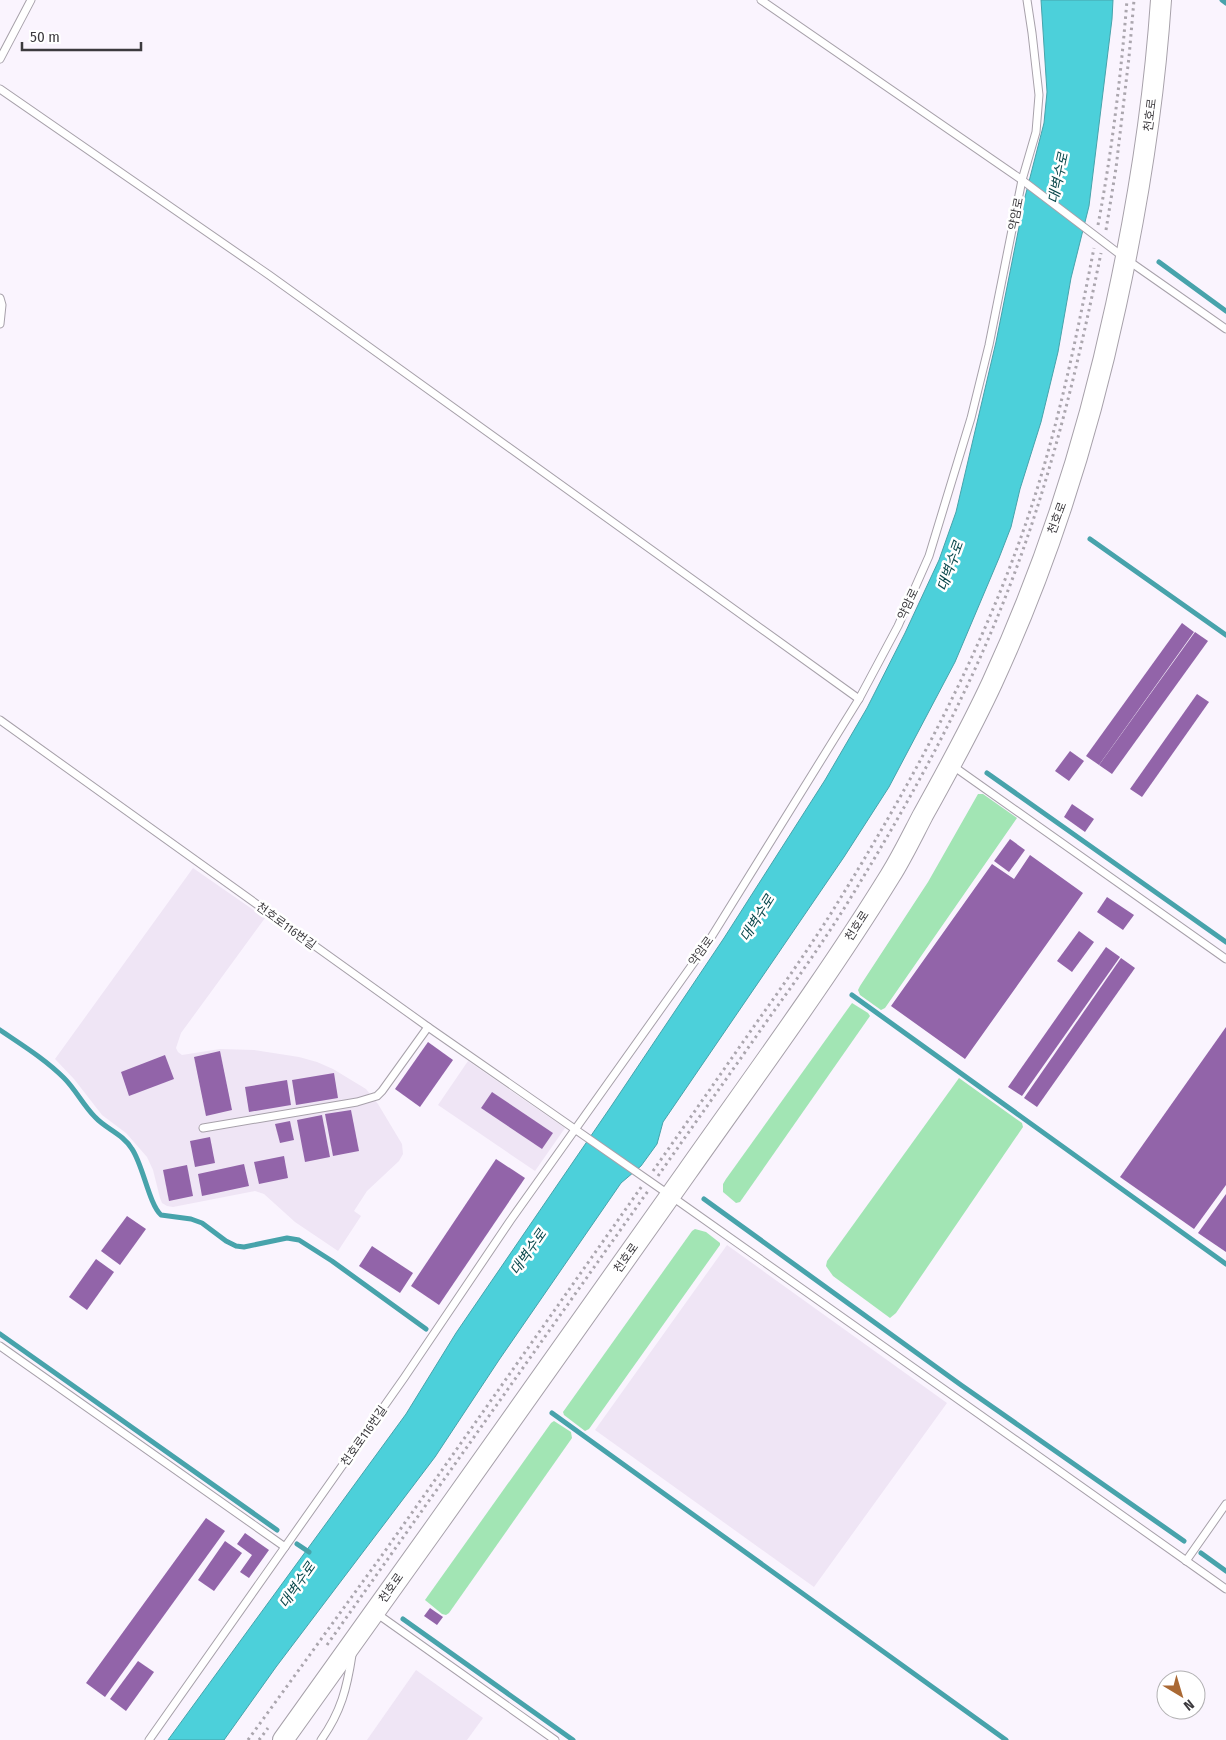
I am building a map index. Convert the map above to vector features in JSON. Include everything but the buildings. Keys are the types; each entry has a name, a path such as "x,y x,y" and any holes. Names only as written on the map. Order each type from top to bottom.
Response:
{"street":[{"name":"천호로","path":"283,1740 829,970 892,873 951,765 993,682 1030,595 1062,507 1087,428 1126,259 1145,156 1157,57 1160,0"}],"lane":[{"path":"0,59 31,0"},
{"path":"761,0 1024,182 1126,259 1226,329"},
{"name":"약암로","path":"577,1130 707,944 859,699 878,666 916,586 940,524 971,418 1036,132 1039,95 1027,0"},
{"path":"0,90 269,275 859,699"},
{"path":"0,298 2,305 0,324"},
{"name":"천호로116번길","path":"0,720 428,1027 577,1130 1226,1589"},
{"path":"951,765 1226,959"},
{"path":"204,1128 357,1102 377,1096 428,1027"},
{"name":"천호로116번길","path":"149,1740 399,1387 478,1267 577,1130"},
{"path":"0,1346 285,1547"},
{"path":"1186,1561 1226,1504"},
{"path":"374,1612 555,1740"},
{"path":"321,1740 332,1725 342,1704 355,1639"}],"path":[{"path":"322,1653 829,916 902,793 950,702 1014,556 1036,492 1058,414 1107,179 1120,72 1126,0"},
{"path":"248,1740 385,1551 647,1180 809,961 845,907 921,775 961,698 1005,599 1049,472 1073,382 1103,241 1116,168 1134,0"},
{"path":"259,1740 271,1724"}],"shaded area":[{"path":"193,868 265,918 181,1033 176,1048 178,1052 182,1055 220,1049 254,1050 299,1057 317,1062 333,1069 366,1089 378,1104 402,1144 403,1154 399,1161 367,1191 354,1211 361,1216 338,1251 295,1222 264,1194 255,1191 173,1207 162,1203 153,1170 147,1157 126,1133 102,1115 74,1079 55,1059"},
{"path":"468,1061 565,1128 535,1171 438,1105"},
{"path":"727,1245 947,1403 814,1587 595,1430"},
{"path":"416,1670 483,1718 467,1740 367,1740"}],"green space":[{"path":"978,794 983,794 1017,818 885,1008 881,1010 860,995 858,990 928,882"},
{"path":"852,1003 870,1016 740,1202 736,1203 723,1192 723,1184"},
{"path":"959,1078 1022,1123 1023,1127 896,1313 890,1318 833,1276 826,1266 827,1261"},
{"path":"695,1229 706,1232 720,1245 589,1429 585,1431 564,1415 563,1412"},
{"path":"554,1421 571,1432 572,1438 449,1613 446,1615 442,1614 425,1600"}],"water":[{"name":"대벽수로","path":"1041,0 1113,0 1089,206 1071,278 1058,352 1041,422 1020,489 1011,527 955,662 889,787 844,857 663,1122 657,1144 641,1166 621,1183 499,1360 435,1457 276,1667 224,1740 168,1740 406,1414 456,1333 724,938 825,780 867,708 905,633 939,560 956,512 996,342 1025,197 1044,123 1047,92"}],"waterway":[{"path":"1222,0 1226,3"},
{"path":"1159,262 1226,311"},
{"path":"1090,539 1226,635"},
{"path":"987,773 1226,942"},
{"path":"852,995 1226,1264"},
{"path":"0,1030 57,1071 95,1117 128,1144 136,1156 153,1202 161,1215 191,1219 202,1223 236,1246 244,1247 287,1238 299,1240 332,1261 426,1329"},
{"path":"704,1199 961,1385 1184,1541"},
{"path":"0,1334 277,1530"},
{"path":"552,1413 1006,1740"},
{"path":"297,1544 309,1552"},
{"path":"1201,1553 1226,1571"},
{"path":"403,1619 573,1740"}]}
